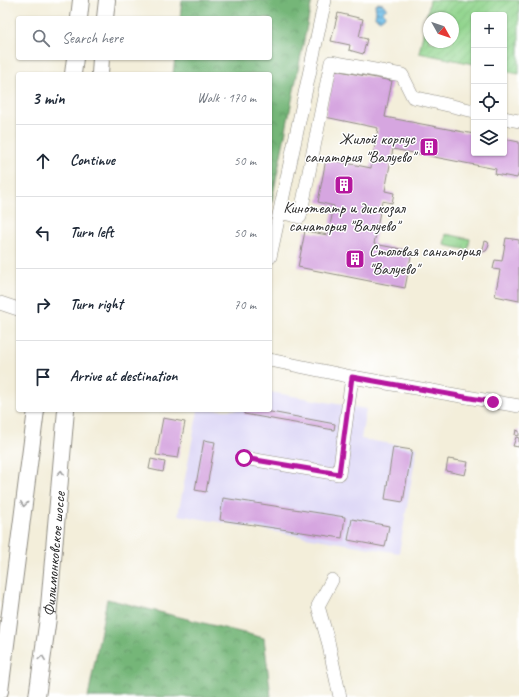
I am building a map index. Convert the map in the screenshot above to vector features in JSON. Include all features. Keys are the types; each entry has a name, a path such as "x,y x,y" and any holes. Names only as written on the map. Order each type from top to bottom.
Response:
{"main road":[{"path":"79,16 81,0"},
{"path":"105,16 107,0"},
{"path":"73,72 75,60"},
{"path":"100,72 101,60"},
{"name":"Филимонковское шоссе","path":"0,691 36,412"},
{"name":"Филимонковское шоссе","path":"37,697 48,618 66,412"}],"street":[{"path":"272,248 325,0"},
{"path":"280,212 300,217 331,62 402,75 413,97 471,110"},
{"path":"507,119 519,121"},
{"path":"0,303 16,308"},
{"path":"272,360 352,377 519,406"},
{"path":"244,458 339,474 352,377"},
{"path":"332,580 318,606 328,641 340,697"}],"shaded area":[{"path":"272,392 366,409 361,439 417,448 399,553 178,515 198,412 272,412"}],"green space":[{"path":"182,0 312,0 272,200 272,72 173,72 175,60 272,60 272,16 180,16"},
{"path":"430,0 519,0 519,74 507,72 507,12 471,12 471,63 419,53 423,34 423,48 459,48 459,12 428,12"},
{"path":"446,234 470,239 468,250 444,245"},
{"path":"107,599 264,638 271,697 88,697"}],"water":[{"path":"378,3 383,4 387,9 383,11 385,16 380,20 375,17 375,6"}],"building":[{"path":"338,13 363,19 359,37 367,39 363,54 349,50 350,45 331,41"},
{"path":"334,70 392,81 385,117 471,133 471,156 507,156 507,140 519,142 519,172 517,178 495,174 496,169 393,149 385,191 394,193 392,203 382,201 374,244 412,251 405,288 298,267 305,231 328,235 334,206 318,202 326,159 371,168 378,128 325,117"},
{"path":"506,238 519,240 519,301 495,296 500,270 493,269 495,260 502,261"},
{"path":"485,241 488,242 489,245 486,251 482,252"},
{"path":"244,412 271,412 335,424 334,430 244,414"},
{"path":"163,418 185,422 178,458 156,455"},
{"path":"516,430 519,431 519,436 515,435"},
{"path":"516,437 519,438 519,447 513,446"},
{"path":"204,440 215,442 206,492 195,490"},
{"path":"393,447 412,450 403,502 385,499"},
{"path":"151,459 165,462 163,472 149,469"},
{"path":"448,459 468,462 465,475 446,471"},
{"path":"223,498 345,517 342,538 220,520"},
{"path":"352,519 389,526 385,547 348,540"}],"place":[{"name":"Жилой корпус санатория \"Валуево\"","path":"429,147"},
{"name":"Кинотеатр и дискозал санатория \"Валуево\"","path":"344,185"},
{"name":"Столовая санатория \"Валуево\"","path":"355,259"}],"route":[{"path":"244,458 339,474 352,377 493,402"}]}
